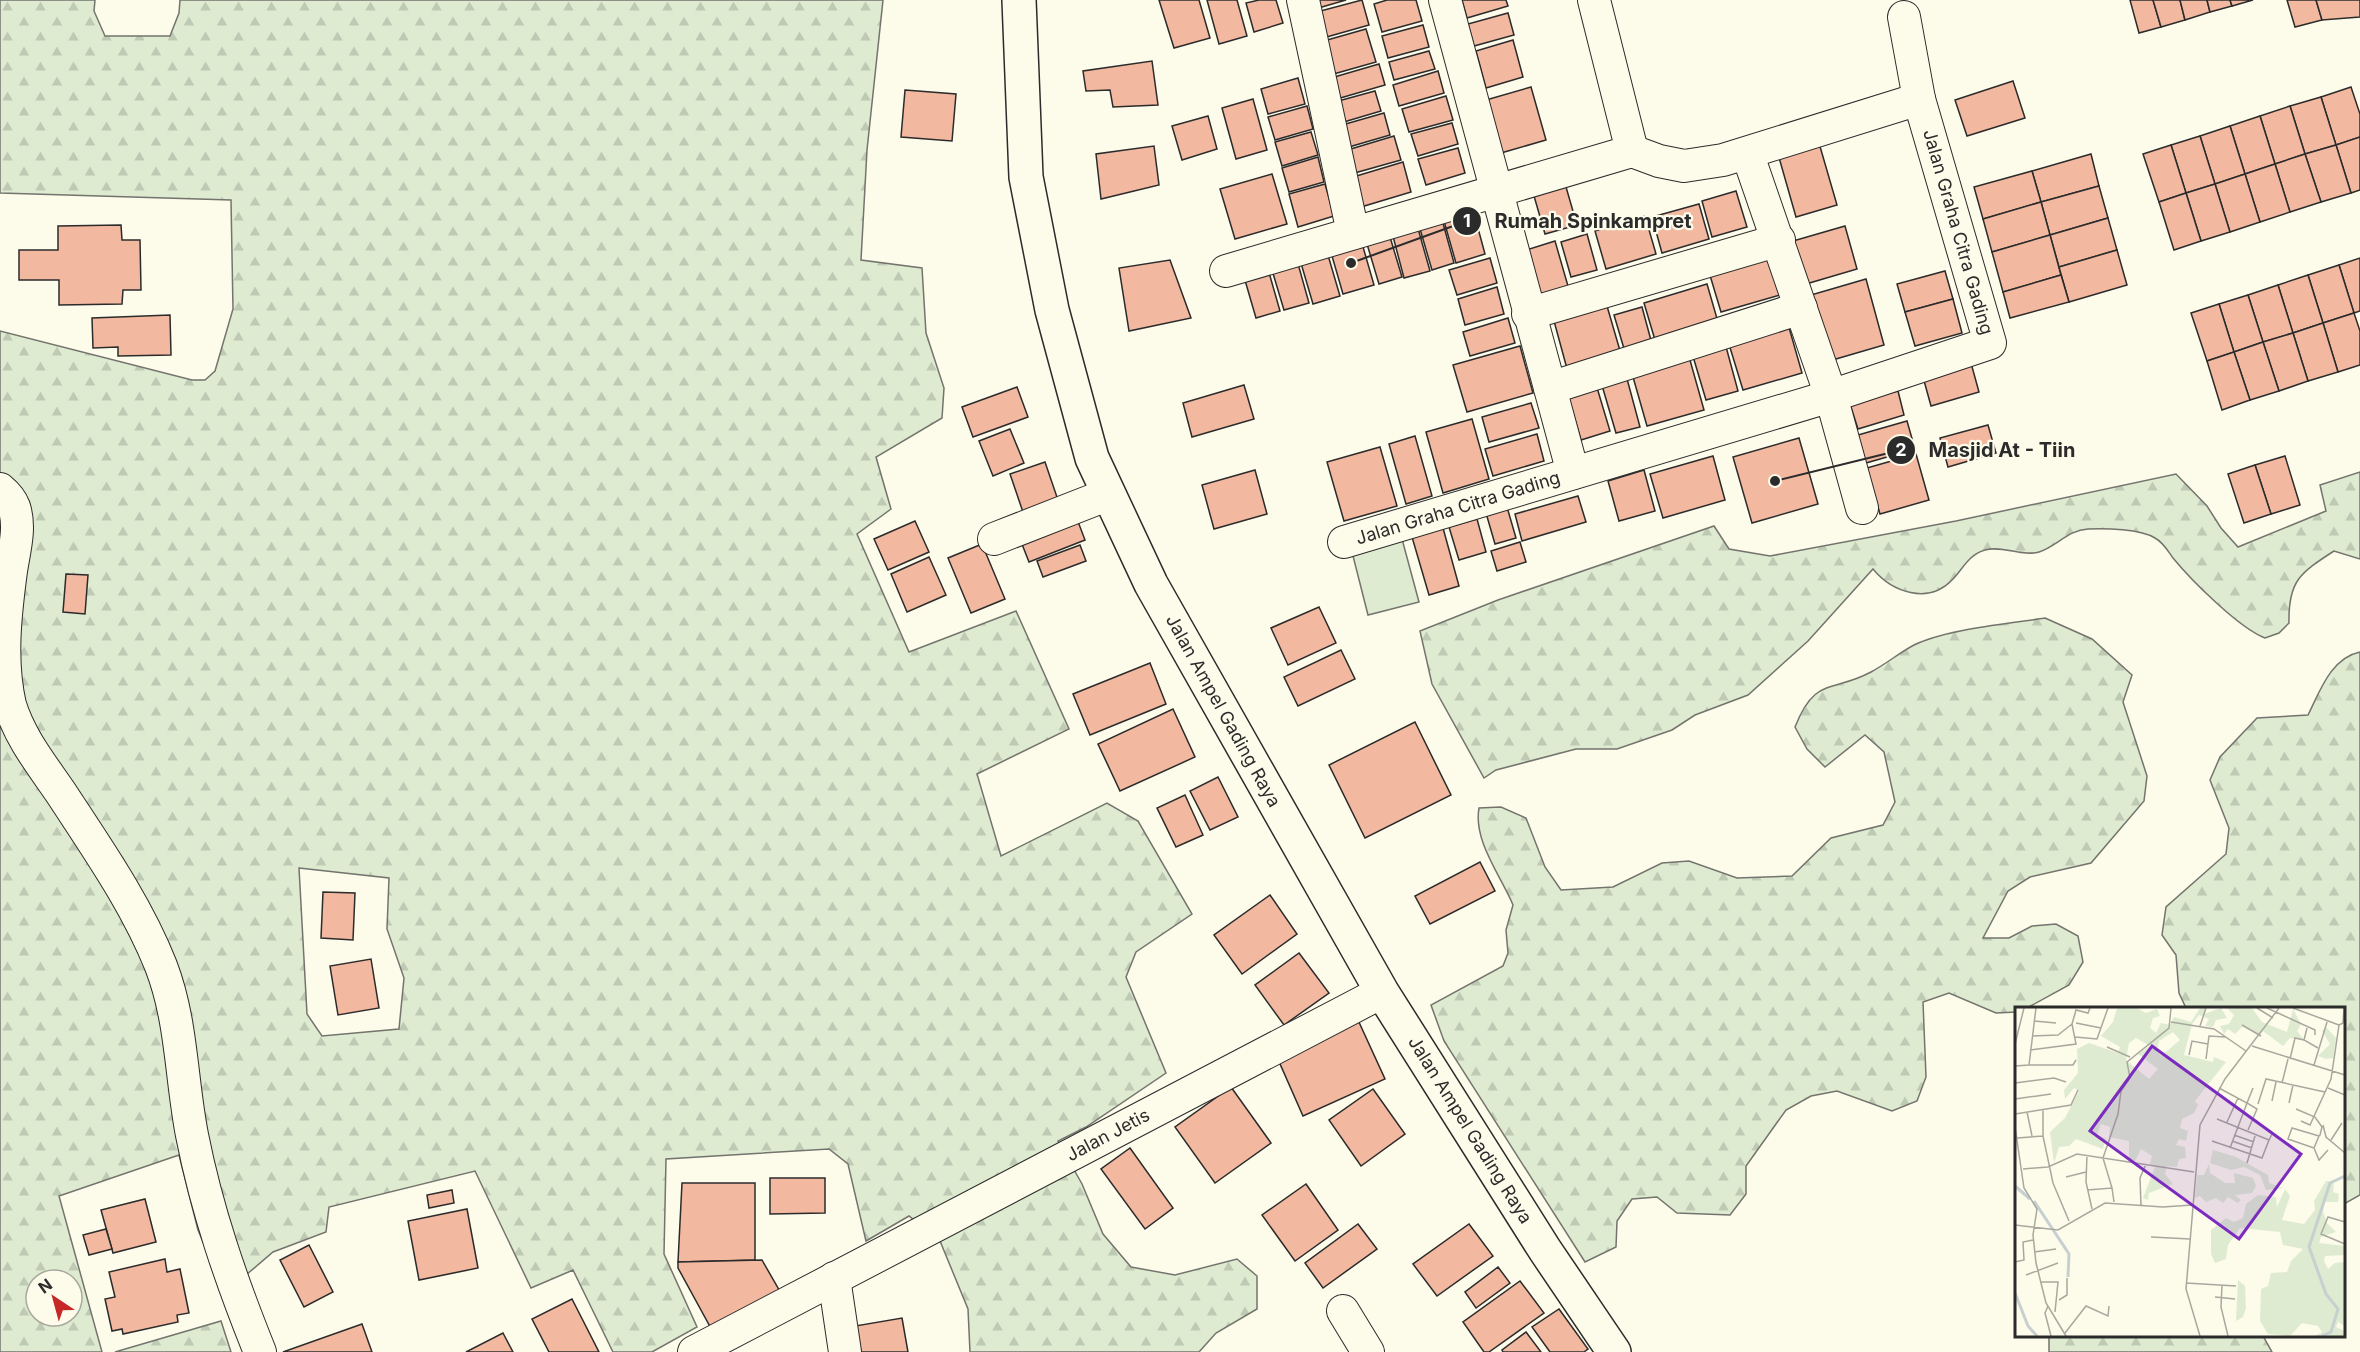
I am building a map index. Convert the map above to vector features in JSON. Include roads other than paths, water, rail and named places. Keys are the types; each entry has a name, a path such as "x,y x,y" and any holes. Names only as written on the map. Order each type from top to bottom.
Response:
{"main road":[{"name":"Jalan Ampel Gading Raya","path":"1019,0 1026,177 1052,310 1092,458 1151,584 1382,992 1545,1250 1612,1351"}],"street":[{"path":"1303,0 1353,233"},
{"name":"Jalan Graha Citra Gading","path":"1445,0 1528,314 1573,473"},
{"path":"1594,0 1632,151"},
{"path":"1226,271 1632,151 1659,161 1684,165 1723,160 1920,99 1904,17"},
{"name":"Jalan Graha Citra Gading","path":"1344,542 1831,396 1990,343 1920,99"},
{"path":"1751,164 1831,396 1862,508"},
{"path":"1528,314 1779,240"},
{"path":"1550,387 1802,308"},
{"path":"0,489 15,508 17,531 4,621 3,678 11,707 22,735 105,862 148,937 162,968 182,1052 192,1133 210,1210 223,1259 260,1352"},
{"path":"994,539 1109,494"},
{"name":"Jalan Jetis","path":"694,1352 1382,992"},
{"path":"834,1278 845,1352"},
{"path":"1343,1311 1358,1349"}],"place":[{"name":"Rumah Spinkampret","path":"1351,263"},
{"name":"Masjid At - Tiin","path":"1775,481"}]}
